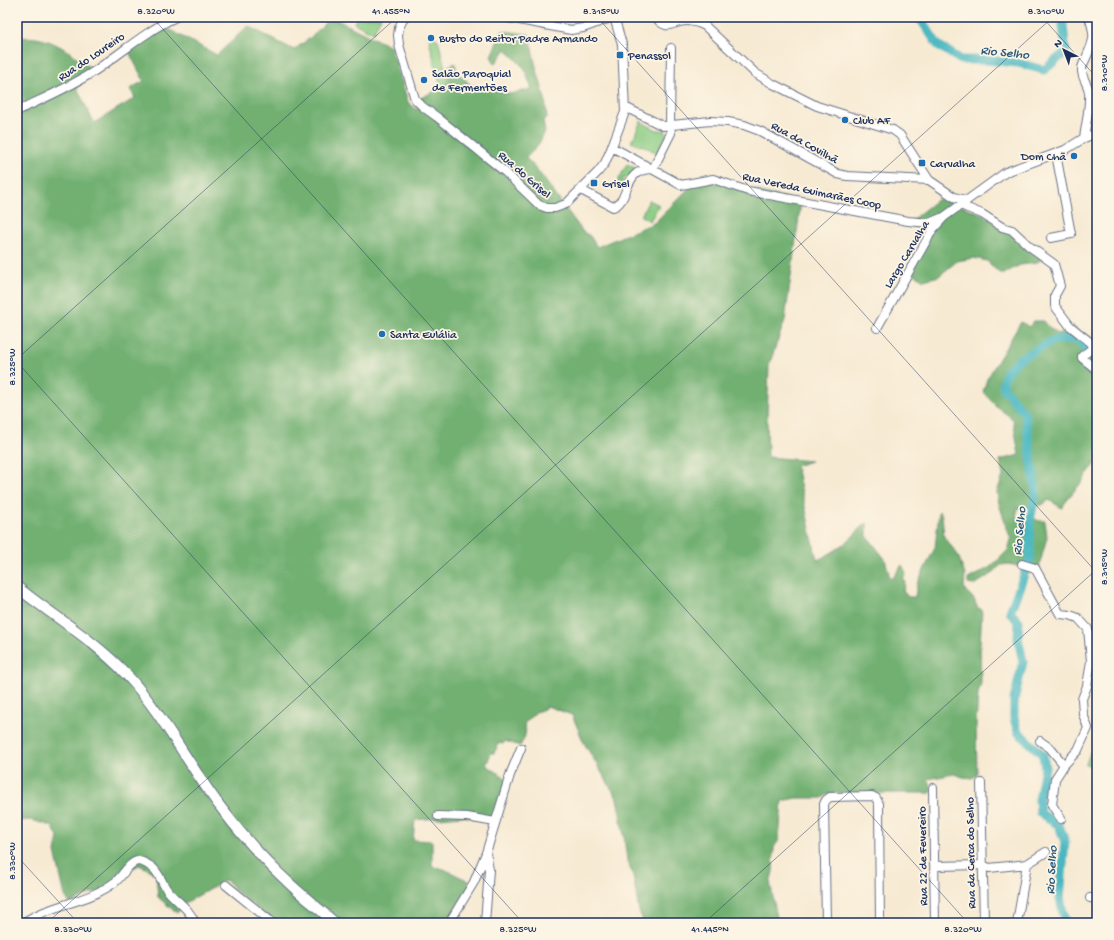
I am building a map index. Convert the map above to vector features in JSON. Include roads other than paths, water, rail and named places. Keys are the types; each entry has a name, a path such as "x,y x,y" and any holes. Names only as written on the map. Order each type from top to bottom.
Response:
{"main road":[{"path":"17,587 85,637 125,672 144,693 222,809 258,853 292,886 335,923"}],"street":[{"name":"Rua do Loureiro","path":"17,111 77,82 147,33 176,17"},
{"name":"Rua do Grisel","path":"404,17 398,35 399,45 415,99 422,107 437,117 505,172 539,205 547,208 566,204 598,172 605,163 612,148 625,112 622,44 614,19"},
{"path":"503,17 572,30 592,25 610,18 614,19"},
{"path":"592,25 602,17"},
{"path":"655,17 664,25 670,26 678,22 687,21 696,22 705,26 755,73 773,84 817,106 893,130 900,135 929,180 954,197 966,200 965,207 982,214 1002,227 1012,230 1029,246 1054,264 1060,286 1055,295 1055,306 1070,326 1090,342 1092,346 1082,356 1082,358 1097,370"},
{"path":"1084,138 1089,106 1089,90 1083,78 1082,70 1094,38 1089,17"},
{"path":"581,190 613,207 620,202 636,173 653,169 671,133 671,48"},
{"path":"625,107 663,126 670,126"},
{"name":"Rua da Covilhã","path":"670,126 710,121 744,125 760,131 838,174 847,176 929,180"},
{"name":"Largo Carvalha","path":"877,328 933,229 944,217 1006,172 1056,154 1071,147 1084,138 1097,133"},
{"name":"Rua Vereda Guimarães Coop","path":"612,148 682,185 712,179 748,191 908,222 929,223 944,217"},
{"path":"1051,238 1071,234 1056,154"},
{"path":"1022,564 1035,568 1060,614 1078,618 1088,629 1094,664 1082,699 1083,714 1088,728 1078,750 1064,765 1055,779 1052,805 1061,819"},
{"path":"1040,741 1050,748 1064,765"},
{"path":"449,923 474,882 486,853 510,776 521,748"},
{"name":"Rua da Cerca do Selho","path":"981,782 984,923"},
{"name":"Rua 22 de Fevereiro","path":"933,788 935,923"},
{"path":"826,923 824,804 830,797 872,796 876,798 879,804 880,923"},
{"path":"438,816 467,817 495,822"},
{"path":"934,866 983,865 989,868 1027,864 1046,852"},
{"path":"485,923 489,870 486,853"},
{"path":"23,923 32,917 90,896 108,887 117,881 130,865 140,861 148,864 154,869 169,892 188,911 195,923"},
{"path":"1017,923 1027,864"},
{"path":"226,885 273,923"}],"waterway":[{"name":"Rio Selho","path":"919,17 938,45 961,60 986,60 1018,63 1044,70 1066,52 1062,17"},
{"name":"Rio Selho","path":"1066,923 1060,898 1065,842 1059,825 1040,813 1039,799 1045,768 1043,755 1018,732 1014,718 1014,700 1023,662 1018,638 1019,622 1010,612 1030,559 1030,520 1036,492 1025,414 1004,389 1003,382 1007,371 1019,359 1054,340 1078,339 1097,362"}],"place":[{"name":"Busto do Reitor Padre Armando","path":"431,38"},
{"name":"Penassol","path":"620,55"},
{"name":"Salão Paroquial de Fermentões","path":"424,80"},
{"name":"Club AF","path":"845,120"},
{"name":"Dom Chã","path":"1074,156"},
{"name":"Carvalha","path":"922,163"},
{"name":"Grisel","path":"594,183"},
{"name":"Santa Eulália","path":"382,334"}]}
